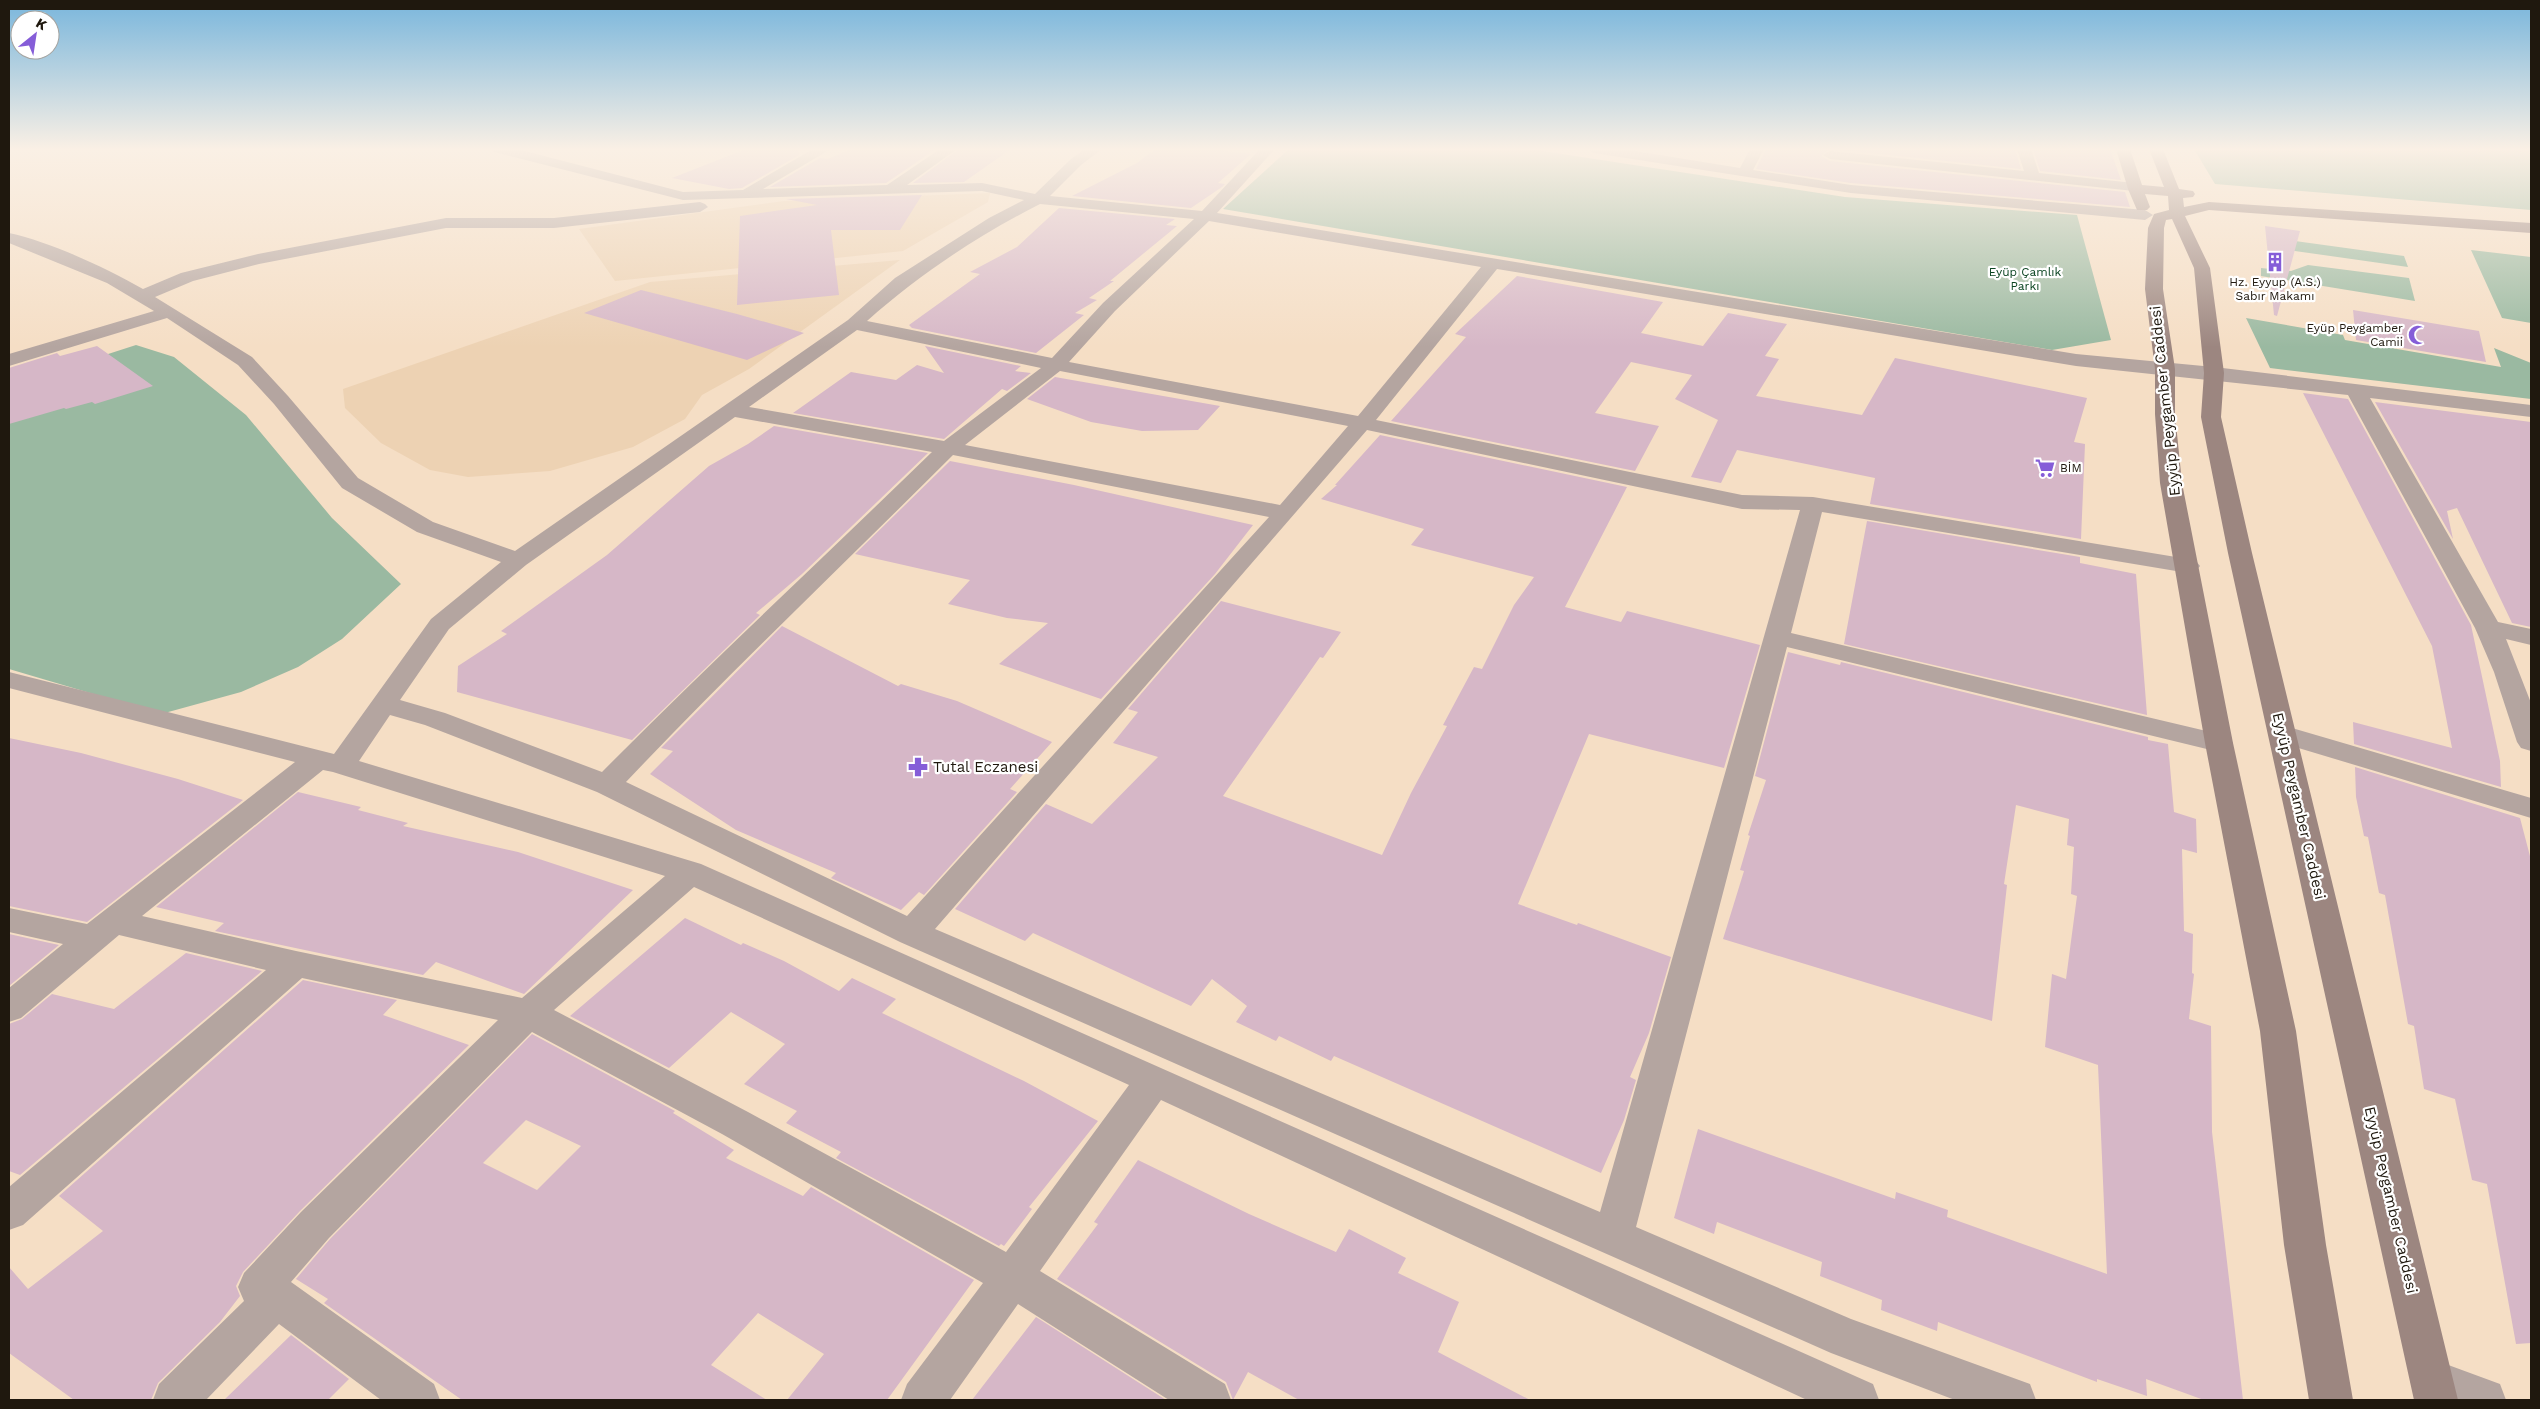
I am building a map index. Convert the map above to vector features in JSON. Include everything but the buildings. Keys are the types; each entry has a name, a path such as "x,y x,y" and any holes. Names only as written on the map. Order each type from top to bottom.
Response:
{"main road":[{"name":"Eyyüp Peygamber Caddesi","path":"2163,215 2154,289 2165,369 2165,414 2171,483 2188,566 2219,742 2278,1032 2305,1245 2331,1400"},
{"name":"Eyyüp Peygamber Caddesi","path":"2165,215 2202,268 2214,373 2211,416 2282,734 2434,1391"},
{"path":"2338,215 2531,228"},
{"path":"2453,215 2531,220"}],"street":[{"path":"142,296 187,277 258,259 446,223 554,222 624,215"},
{"path":"9,1008 103,929 329,762 384,704 440,624 518,560 854,324 901,282 1006,215"},
{"path":"1194,215 2076,360 2214,373 2531,411"},
{"path":"607,785 700,688 808,587 948,448 1056,365 1109,307 1206,216"},
{"path":"9,238 34,246 113,279 170,312 245,362 281,400 350,483 425,527 518,560"},
{"path":"912,933 1285,514 1363,423 1493,263"},
{"path":"9,360 170,312"},
{"path":"854,324 1056,365 1363,423 1742,502 1813,504 2188,566"},
{"path":"2356,391 2488,628 2507,672 2531,742"},
{"path":"730,410 948,448 1285,514"},
{"path":"1612,1238 1813,504"},
{"path":"2488,628 2531,637"},
{"path":"1776,637 2219,742"},
{"path":"17,690 329,762 690,872 1154,1080 1857,1400"},
{"path":"384,704 435,719 607,785 912,933 1846,1338 2014,1400"},
{"path":"2282,734 2531,808"},
{"path":"418,1400 277,1297 259,1287 315,1225 528,1013 690,872"},
{"path":"9,920 103,929 296,964 528,1013 735,1123 1012,1277 1209,1400"},
{"path":"9,1212 296,964"},
{"path":"923,1400 1154,1080"},
{"path":"175,1400 277,1297"},
{"path":"2434,1391 2484,1400"}],"shaded area":[{"path":"683,215 966,215 903,251 615,281 579,229"},
{"path":"900,260 749,369 702,395 685,419 633,447 550,471 468,477 430,470 381,443 345,408 343,389 650,282"}],"green space":[{"name":"Eyüp Çamlık Parkı","path":"1257,215 2077,215 2111,340 2052,350"},
{"path":"2273,238 2404,256 2408,267 2274,248"},
{"path":"2471,250 2531,257 2531,323 2502,318"},
{"path":"2308,265 2409,278 2415,301 2261,276 2261,268 2291,271"},
{"path":"2246,318 2343,335 2345,340 2501,367 2494,348 2531,363 2531,399 2270,368"},
{"path":"136,345 174,357 246,415 332,518 401,584 342,639 298,667 241,692 161,714 9,669 9,386"}],"place":[{"name":"Hz. Eyyup (A.S.) Sabır Makamı","path":"2275,262"},
{"name":"Eyüp Peygamber Camii","path":"2418,335"},
{"name":"BİM","path":"2045,468"},
{"name":"Tutal Eczanesi","path":"918,767"}]}
